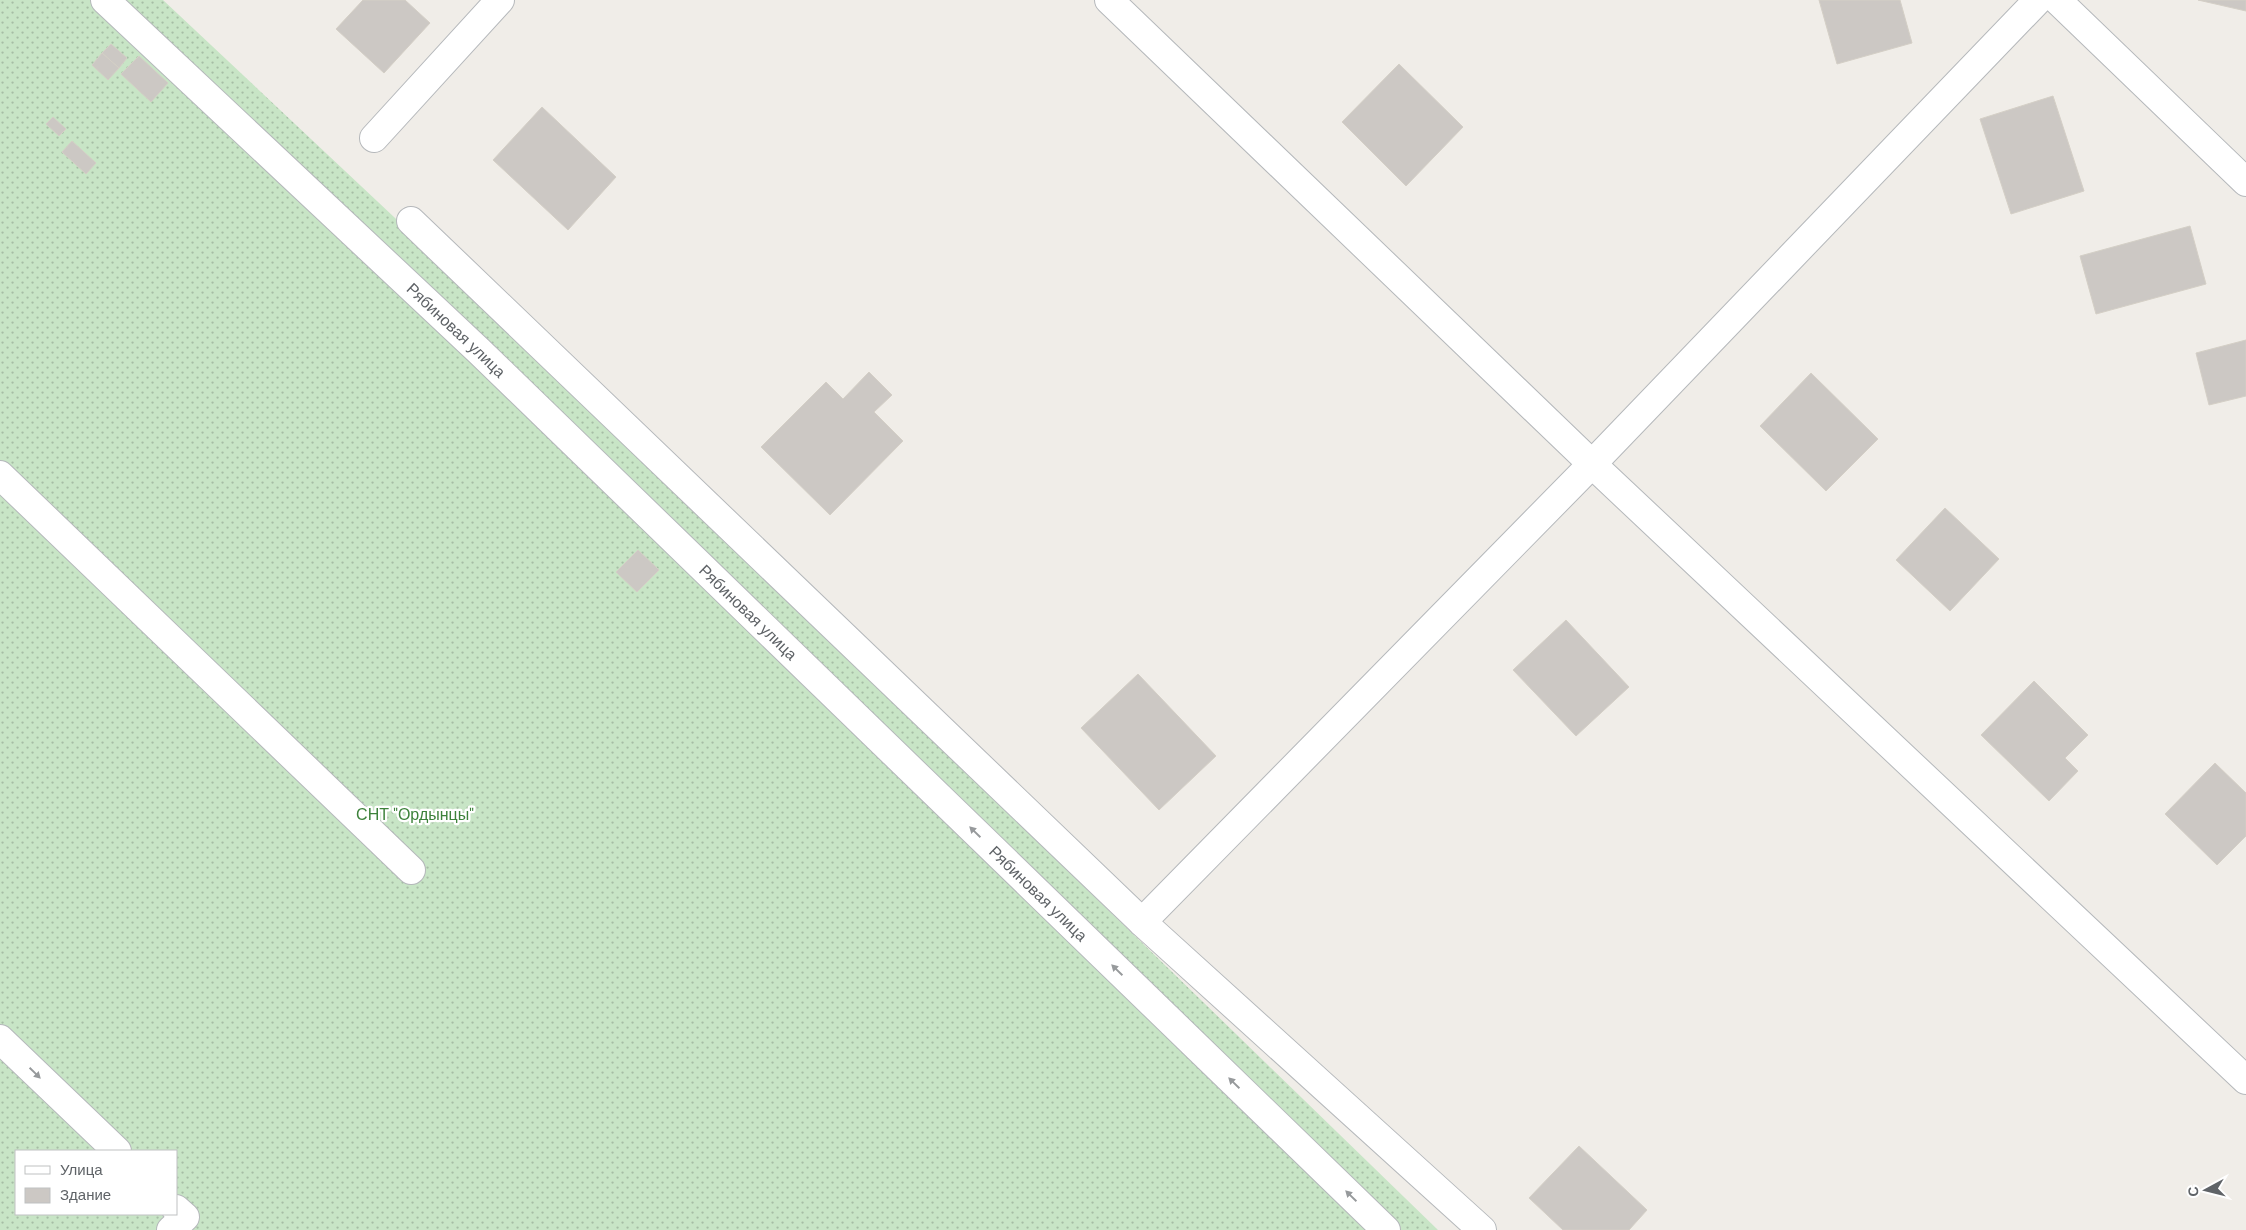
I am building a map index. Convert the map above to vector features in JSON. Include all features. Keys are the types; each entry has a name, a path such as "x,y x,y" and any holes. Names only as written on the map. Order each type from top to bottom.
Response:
{"street":[{"name":"Рябиновая улица","path":"105,0 479,351 1386,1230"},
{"path":"374,138 500,0"},
{"path":"1109,0 1592,464 2246,1080"},
{"path":"1142,922 1592,464 2038,0"},
{"path":"2057,0 2246,182"},
{"path":"411,220 1142,922 1482,1230"},
{"path":"0,475 411,870"},
{"path":"0,1039 116,1150"},
{"path":"171,1230 185,1218 178,1211"}],"green space":[{"name":"СНТ \"Ордынцы\"","path":"0,0 163,0 394,217 1438,1230 0,1230"}],"building":[{"path":"363,0 405,0 430,23 384,73 336,29"},
{"path":"1819,0 1900,0 1912,43 1837,64"},
{"path":"2198,0 2246,0 2246,11"},
{"path":"111,44 127,58 119,68 102,53"},
{"path":"102,53 119,68 108,80 92,65"},
{"path":"139,56 168,83 151,102 121,74"},
{"path":"1399,64 1463,127 1406,186 1342,122"},
{"path":"2053,96 2084,191 2011,214 1980,119"},
{"path":"542,107 616,177 568,230 493,160"},
{"path":"53,117 66,129 59,136 46,124"},
{"path":"72,141 96,163 86,174 62,152"},
{"path":"2190,226 2206,284 2096,314 2080,256"},
{"path":"2246,340 2246,396 2209,405 2196,353"},
{"path":"869,372 892,395 874,412 903,441 830,515 761,447 826,382 843,399"},
{"path":"1811,373 1878,439 1826,491 1760,426"},
{"path":"1945,508 1999,559 1950,611 1896,560"},
{"path":"638,550 659,570 637,592 616,572"},
{"path":"1566,620 1629,687 1576,736 1513,670"},
{"path":"1138,674 1216,756 1159,810 1081,728"},
{"path":"2034,681 2088,735 2065,758 2078,771 2049,801 1981,735"},
{"path":"2215,763 2246,793 2246,836 2217,865 2165,814"},
{"path":"1579,1146 1647,1210 1629,1230 1563,1230 1529,1198"}]}
